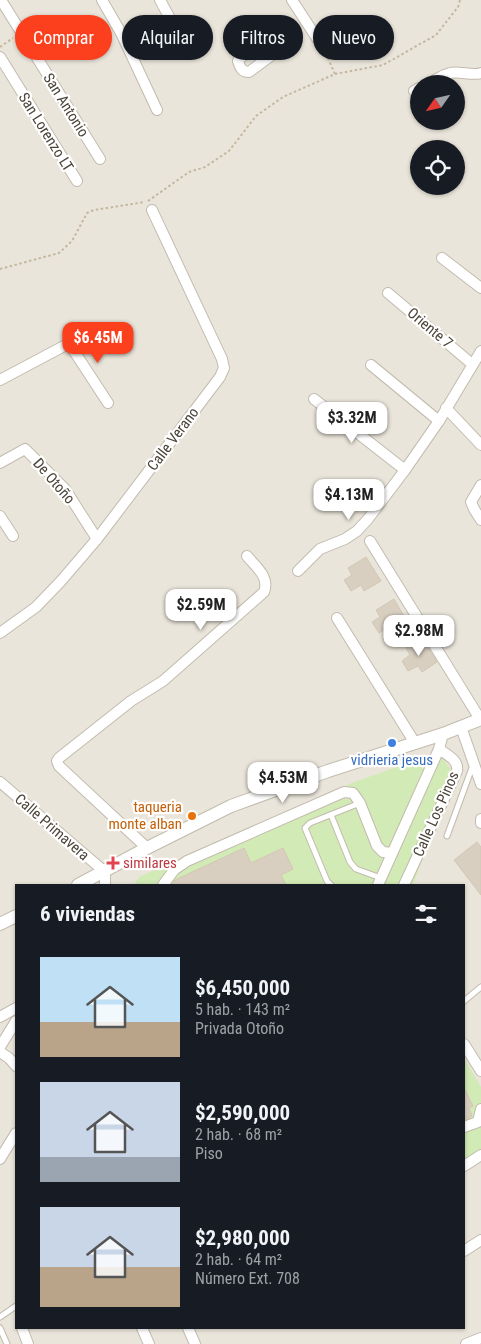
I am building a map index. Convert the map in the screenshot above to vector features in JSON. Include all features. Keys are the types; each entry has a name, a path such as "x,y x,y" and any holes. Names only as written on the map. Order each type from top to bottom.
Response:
{"street":[{"name":"San Antonio","path":"1,0 15,23"},
{"path":"102,0 121,33 157,110"},
{"path":"160,0 168,15"},
{"path":"292,0 313,32"},
{"path":"282,30 290,32 291,41 249,72 244,72 240,68 238,61 240,58 282,30"},
{"name":"San Lorenzo LT","path":"0,57 77,181"},
{"name":"San Antonio","path":"38,60 100,159"},
{"path":"445,75 466,72 477,75 481,73"},
{"name":"Calle Verano","path":"0,633 36,607 96,539 220,377 224,368 222,359 150,206"},
{"path":"442,258 481,288"},
{"name":"Oriente 7","path":"388,293 472,364"},
{"path":"0,380 64,346 68,346 72,348 108,404"},
{"path":"298,571 320,549 345,539 357,531 405,470 439,421 481,351"},
{"path":"371,365 439,421"},
{"path":"314,399 405,470"},
{"path":"446,408 481,445"},
{"name":"De Otoño","path":"0,463 25,449 65,490 96,539"},
{"path":"481,485 471,502 481,520"},
{"path":"0,516 13,536"},
{"path":"80,884 231,806 328,771 443,734 481,719 370,541"},
{"path":"147,848 59,766 57,761 131,701 163,681 264,592 266,586 265,577 247,556"},
{"path":"337,618 415,743"},
{"path":"461,727 481,784"},
{"path":"380,882 439,749 443,734"},
{"name":"Calle Los Pinos","path":"404,884 457,771 455,760 439,749"},
{"name":"Calle Primavera","path":"0,782 105,872"},
{"path":"164,884 174,870 187,861 344,792 353,793 360,803 377,846 383,852 392,853"},
{"path":"105,872 105,884"},
{"path":"0,924 15,916"},
{"path":"0,1017 15,1009"},
{"path":"0,1047 15,1023"},
{"path":"465,1046 481,1071"},
{"path":"0,1052 15,1065"},
{"path":"465,1126 478,1122 481,1109"},
{"path":"0,1159 15,1135"},
{"path":"465,1165 481,1156"},
{"path":"465,1250 481,1240"},
{"path":"22,1329 28,1344"},
{"path":"142,1329 149,1344"},
{"path":"188,1329 195,1344"},
{"path":"466,1344 481,1338"}],"lane":[{"path":"447,836 473,765"},
{"path":"330,884 327,881 305,828 310,823 360,803"},
{"path":"330,815 350,862 356,869 380,882"},
{"path":"465,1000 481,987"},
{"path":"0,1317 15,1307"},
{"path":"0,1328 6,1344"}],"path":[{"path":"0,269 59,253 72,240 87,213 94,210 142,204 150,206 188,172 205,167 229,150 256,116 283,97 335,74 383,65 436,35 458,7 460,0"},
{"path":"0,47 15,37"},
{"path":"328,60 335,74"}],"shaded area":[{"path":"0,0 481,0 481,1344 0,1344"}],"green space":[{"path":"439,752 454,775 413,884 135,884 139,877 349,784"},
{"path":"465,1060 481,1087 481,1149 465,1159"}],"building":[{"path":"366,557 381,581 364,591 361,585 351,591 344,580 352,575 348,568"},
{"path":"394,599 408,623 392,633 388,627 379,633 372,622 380,617 376,610"},
{"path":"422,639 437,662 422,672 418,666 408,671 402,661 410,655 406,648"},
{"path":"477,842 481,847 481,895 454,860"},
{"path":"244,848 251,863 283,848 293,869 281,875 286,884 173,884 175,880"},
{"path":"465,1090 473,1106 469,1108 472,1116 465,1120"}],"place":[{"name":"vidrieria jesus","path":"392,743"},
{"name":"taqueria monte alban","path":"192,816"},
{"name":"similares","path":"113,863"}]}
